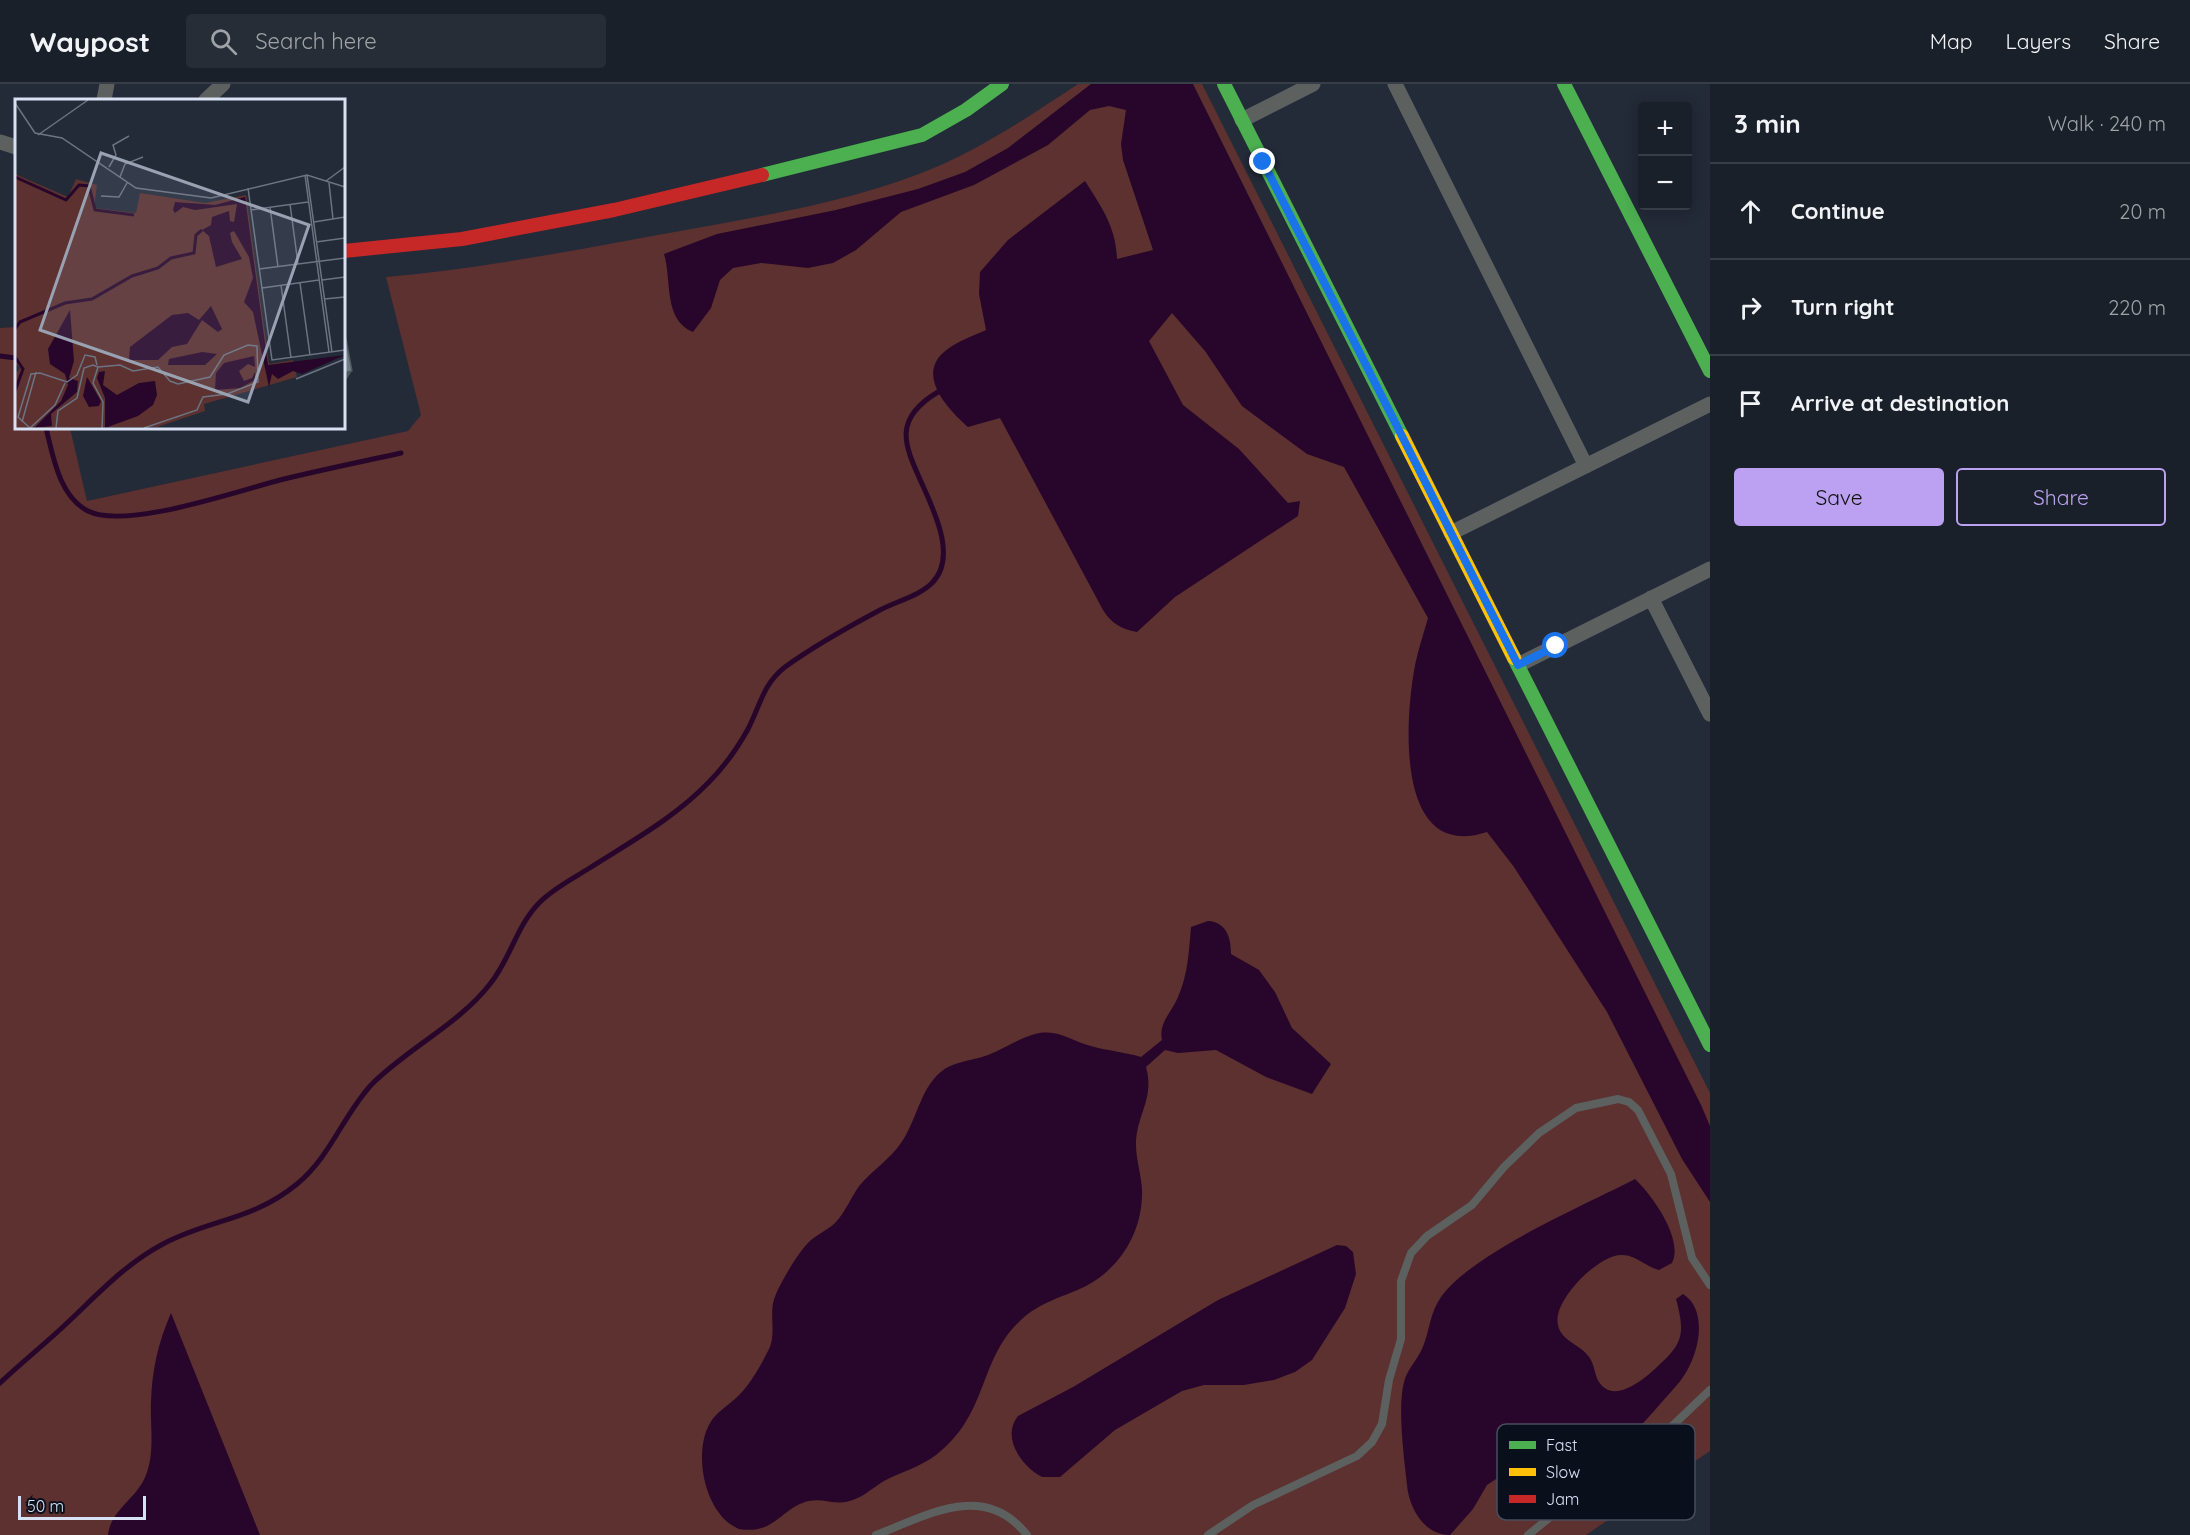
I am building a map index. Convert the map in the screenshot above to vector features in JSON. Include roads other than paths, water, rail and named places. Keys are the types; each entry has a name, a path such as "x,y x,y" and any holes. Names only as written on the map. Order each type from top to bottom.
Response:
{"street":[{"path":"104,99 107,84"},
{"path":"207,99 223,84"},
{"path":"345,251 462,239 614,210 865,151 922,135 966,110 1002,84"},
{"path":"1224,84 1710,1045"},
{"path":"1242,120 1313,84"},
{"path":"1395,84 1586,466"},
{"path":"1564,84 1710,371"},
{"path":"0,142 15,147"},
{"path":"1451,533 1710,404"},
{"path":"1518,665 1710,569"},
{"path":"1651,598 1710,714"}],"lane":[{"path":"1209,1535 1253,1505 1357,1456 1372,1442 1382,1424 1389,1380 1401,1339 1401,1281 1411,1253 1427,1236 1472,1205 1504,1167 1539,1133 1576,1108 1618,1099 1629,1102 1638,1110 1671,1174 1692,1258 1710,1285"},
{"path":"1674,1424 1710,1390"},
{"path":"876,1535 928,1512 961,1506 997,1511 1017,1523 1027,1535"},
{"path":"1528,1535 1547,1520"}],"waterway":[{"path":"0,356 15,358"},
{"path":"0,1383 112,1281 149,1252 197,1229 247,1213 280,1196 297,1184 319,1161 372,1084 401,1059 449,1024 478,998 497,974 525,921 545,897 666,819 714,777 748,729 767,688 785,667 831,637 921,591 932,583 943,561 941,535 933,509 911,458 906,434 913,413 923,402 938,392"},
{"path":"46,429 55,463 70,496 88,511 105,516 128,516 182,507 280,480 401,453"}]}
